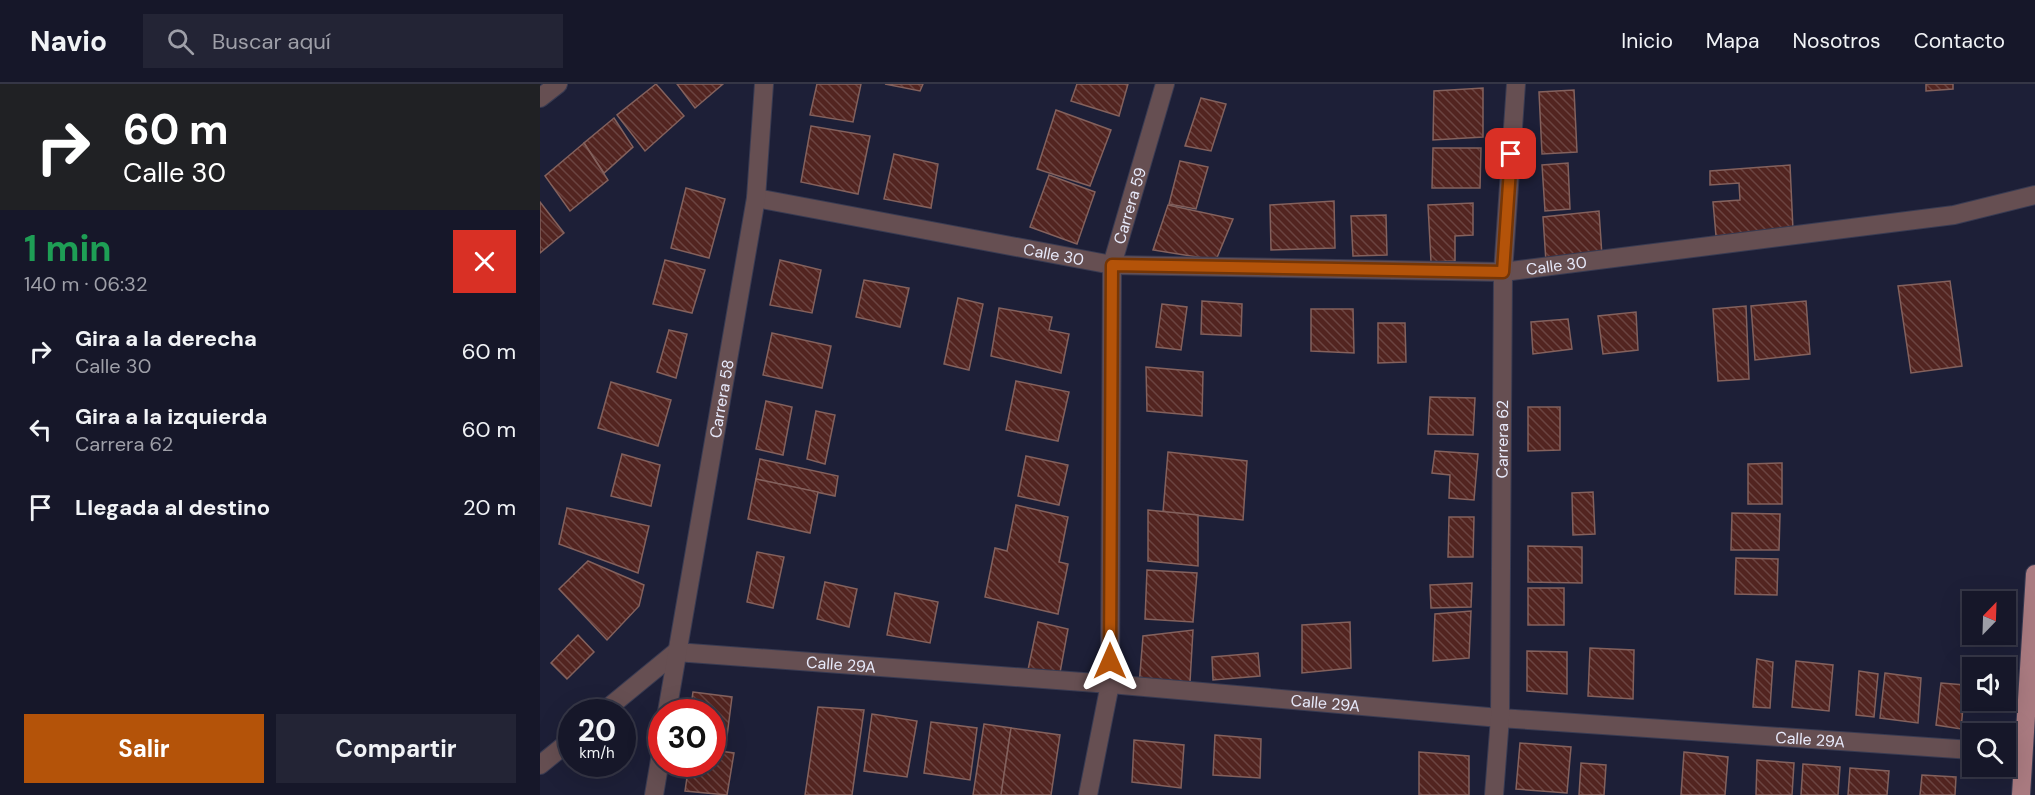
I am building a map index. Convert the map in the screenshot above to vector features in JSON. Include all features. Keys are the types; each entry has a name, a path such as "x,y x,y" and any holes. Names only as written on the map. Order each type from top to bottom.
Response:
{"main road":[{"path":"2016,736 2035,574"},
{"path":"2016,765 2021,795"}],"street":[{"path":"540,98 558,84"},
{"name":"Carrera 58","path":"669,699 756,198 764,84"},
{"name":"Carrera 59","path":"1088,795 1110,684 1112,265 1165,84"},
{"name":"Carrera 62","path":"1494,795 1500,718 1503,272 1516,84"},
{"name":"Calle 30","path":"756,198 1112,265 1503,272 1954,215 2035,195"},
{"path":"619,699 676,652"},
{"name":"Calle 29A","path":"676,652 1110,684 1500,718 1962,749"},
{"path":"540,765 558,750"},
{"path":"654,795 657,777"}],"building":[{"path":"656,84 684,116 645,151 617,115"},
{"path":"677,84 723,84 695,108"},
{"path":"817,84 861,84 853,122 810,115"},
{"path":"885,84 923,84 920,91"},
{"path":"1077,84 1128,84 1119,116 1071,101"},
{"path":"1926,84 1953,84 1953,89 1926,91"},
{"path":"1483,88 1483,137 1433,140 1434,91"},
{"path":"1574,90 1577,152 1542,154 1539,92"},
{"path":"1201,98 1226,104 1211,151 1185,146"},
{"path":"1056,110 1111,130 1090,186 1037,169"},
{"path":"614,118 633,147 604,173 584,143"},
{"path":"811,126 870,136 858,194 801,182"},
{"path":"584,143 608,180 570,211 545,176"},
{"path":"1433,148 1481,148 1480,188 1432,188"},
{"path":"894,154 938,164 931,208 884,199"},
{"path":"1180,161 1208,167 1196,209 1169,204"},
{"path":"1568,163 1570,209 1545,211 1542,165"},
{"path":"1790,165 1793,230 1716,236 1713,202 1740,200 1739,183 1710,185 1710,171"},
{"path":"1049,175 1095,192 1077,244 1030,227"},
{"path":"686,188 725,199 709,258 671,248"},
{"path":"1334,201 1335,248 1271,250 1270,205"},
{"path":"540,202 564,233 540,253"},
{"path":"1473,203 1473,235 1455,236 1455,261 1431,262 1428,205"},
{"path":"1168,205 1233,219 1216,260 1153,250"},
{"path":"1599,211 1602,256 1546,262 1543,217"},
{"path":"1386,215 1387,255 1353,256 1351,216"},
{"path":"665,260 705,270 692,313 653,304"},
{"path":"780,260 821,270 812,313 770,305"},
{"path":"864,280 909,288 900,327 856,317"},
{"path":"1950,281 1962,366 1911,373 1898,286"},
{"path":"958,298 983,304 969,370 944,364"},
{"path":"1202,301 1242,304 1241,336 1201,334"},
{"path":"1806,301 1810,354 1755,360 1751,306"},
{"path":"1162,304 1187,307 1181,350 1156,347"},
{"path":"1746,306 1749,379 1718,381 1713,309"},
{"path":"999,308 1052,317 1049,330 1069,334 1061,373 991,356"},
{"path":"1311,309 1353,309 1354,353 1311,351"},
{"path":"1636,312 1638,350 1603,354 1598,316"},
{"path":"1568,319 1572,349 1533,354 1531,322"},
{"path":"1378,323 1405,323 1406,362 1378,363"},
{"path":"669,330 687,334 676,378 657,372"},
{"path":"772,333 831,346 822,388 763,375"},
{"path":"1146,367 1203,372 1202,416 1147,411"},
{"path":"1016,381 1069,392 1058,441 1006,430"},
{"path":"611,382 671,400 658,446 598,428"},
{"path":"1430,397 1475,398 1473,435 1428,434"},
{"path":"766,401 792,407 783,455 756,449"},
{"path":"1528,407 1560,407 1560,450 1528,451"},
{"path":"816,411 835,415 825,464 807,459"},
{"path":"1435,451 1478,454 1474,500 1449,498 1450,475 1432,473"},
{"path":"1168,452 1247,461 1243,520 1163,512"},
{"path":"622,454 660,465 651,506 611,496"},
{"path":"1026,456 1068,465 1059,505 1018,496"},
{"path":"760,459 838,476 835,496 756,479"},
{"path":"1782,463 1782,504 1748,504 1748,464"},
{"path":"756,479 818,492 810,533 748,519"},
{"path":"1593,492 1595,534 1573,535 1572,493"},
{"path":"1016,505 1068,517 1059,562 1068,564 1058,614 985,597 995,548 1007,551"},
{"path":"567,508 649,526 638,573 559,544"},
{"path":"1148,510 1198,515 1198,566 1148,561"},
{"path":"1732,513 1780,514 1779,550 1731,550"},
{"path":"1449,517 1474,517 1473,557 1448,557"},
{"path":"1528,546 1582,547 1582,583 1528,582"},
{"path":"757,552 784,557 773,608 747,602"},
{"path":"1736,558 1778,559 1777,595 1735,594"},
{"path":"588,561 644,585 639,606 607,640 559,589"},
{"path":"1147,570 1197,573 1193,622 1145,619"},
{"path":"825,582 857,589 849,627 817,619"},
{"path":"1472,583 1471,607 1431,608 1430,585"},
{"path":"1528,588 1564,588 1564,625 1528,625"},
{"path":"895,593 938,602 930,643 887,635"},
{"path":"1471,611 1469,658 1433,661 1435,614"},
{"path":"1038,622 1068,629 1059,678 1028,670"},
{"path":"1350,622 1351,668 1302,673 1302,625"},
{"path":"1193,630 1190,682 1139,686 1143,636"},
{"path":"578,635 594,652 567,679 551,663"},
{"path":"1590,648 1634,650 1633,699 1588,696"},
{"path":"1527,651 1567,652 1567,694 1527,691"},
{"path":"1258,653 1260,676 1213,680 1212,657"},
{"path":"1757,659 1773,662 1770,708 1753,707"},
{"path":"1796,661 1833,665 1829,711 1792,707"},
{"path":"1859,671 1878,674 1874,717 1856,715"},
{"path":"1885,673 1921,678 1918,723 1880,718"},
{"path":"1941,683 1962,685 1961,729 1936,725"},
{"path":"693,692 732,697 726,744 726,699 692,699"},
{"path":"818,707 864,710 852,795 805,795"},
{"path":"872,714 917,721 907,777 864,771"},
{"path":"931,722 977,728 970,780 924,773"},
{"path":"984,724 1011,728 1001,795 973,795"},
{"path":"1011,728 1060,735 1051,795 1001,795"},
{"path":"1215,735 1261,739 1260,778 1213,775"},
{"path":"1134,740 1184,745 1181,788 1132,782"},
{"path":"1520,743 1571,747 1567,793 1516,789"},
{"path":"726,752 734,753 727,795 685,791 687,777 726,777"},
{"path":"1419,752 1469,756 1469,795 1419,795"},
{"path":"1684,752 1728,757 1725,795 1681,795"},
{"path":"1757,760 1794,763 1792,795 1756,795"},
{"path":"1581,763 1606,765 1604,795 1579,795"},
{"path":"1803,764 1840,767 1838,795 1801,795"},
{"path":"1850,768 1889,771 1887,795 1848,795"},
{"path":"1922,775 1956,777 1955,795 1920,795"}],"route":[{"path":"1110,661 1112,265 1503,272 1511,154"}]}
